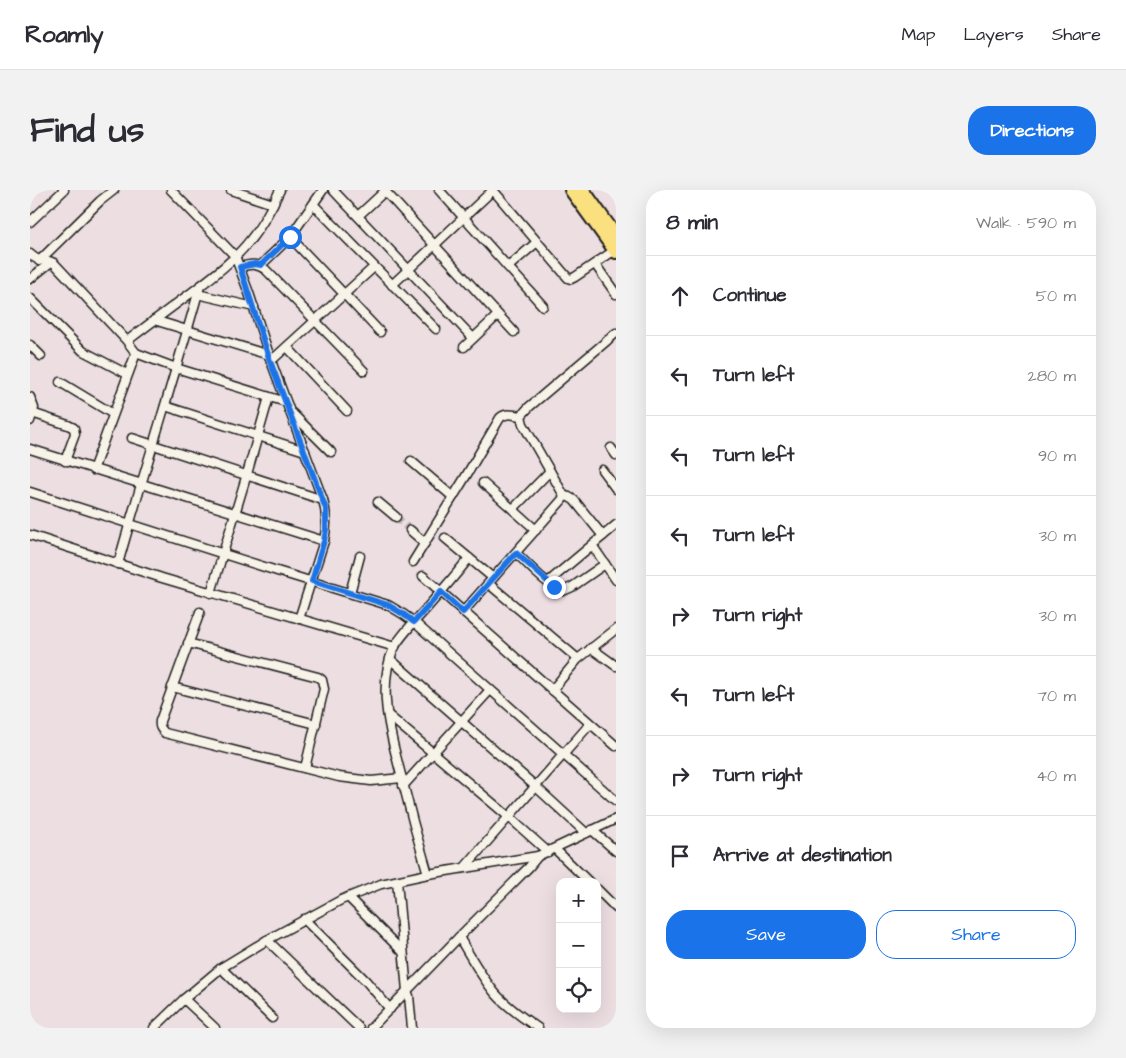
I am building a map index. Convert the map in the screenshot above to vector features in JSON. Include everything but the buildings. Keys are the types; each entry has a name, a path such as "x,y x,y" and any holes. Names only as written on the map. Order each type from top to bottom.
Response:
{"main road":[{"path":"577,191 616,236"},
{"path":"577,191 615,251"}],"street":[{"path":"30,222 64,190"},
{"path":"39,261 100,201 114,190"},
{"path":"171,190 235,256 287,406 326,509 324,541 299,619"},
{"path":"179,198 183,190"},
{"path":"230,190 273,204"},
{"path":"127,341 198,290 235,256 259,229 280,190"},
{"path":"261,265 290,237 324,190"},
{"path":"333,190 473,338"},
{"path":"358,216 385,190 514,332"},
{"path":"438,190 543,306"},
{"path":"392,285 493,190 565,275 571,279 615,251"},
{"path":"314,205 436,329"},
{"path":"290,237 380,332"},
{"path":"508,267 537,242"},
{"path":"30,254 39,261 54,263 136,353 176,368 269,397 287,406 331,452"},
{"path":"30,279 51,262"},
{"path":"240,267 255,264 261,265 364,371"},
{"path":"595,264 616,294"},
{"path":"270,358 287,346 374,267"},
{"path":"198,290 254,307"},
{"path":"118,564 198,290"},
{"path":"30,298 83,351 128,374"},
{"path":"464,346 498,314"},
{"path":"154,320 270,358"},
{"path":"521,416 616,333"},
{"path":"30,345 41,356"},
{"path":"287,346 347,411"},
{"path":"93,470 136,353"},
{"path":"60,382 113,414"},
{"path":"30,397 34,408 31,417 74,428 75,434 65,460"},
{"path":"211,593 269,397"},
{"path":"165,406 305,451"},
{"path":"413,562 500,418 506,414 521,416"},
{"path":"521,416 523,424 564,496 574,500 603,536"},
{"path":"132,438 323,500"},
{"path":"30,449 324,541"},
{"path":"411,461 453,497"},
{"path":"602,470 616,489"},
{"path":"513,509 550,471"},
{"path":"483,483 536,530"},
{"path":"30,492 388,605 414,622 616,801"},
{"path":"463,612 558,506 564,496"},
{"path":"378,502 396,517"},
{"path":"548,582 616,525"},
{"path":"410,530 425,543"},
{"path":"30,536 211,593 395,647"},
{"path":"445,538 578,659"},
{"path":"592,545 616,580"},
{"path":"516,553 548,582 563,591 568,590 605,564"},
{"path":"350,593 360,556"},
{"path":"428,874 389,728 386,684 390,659 395,647 469,558"},
{"path":"423,576 590,724 615,742"},
{"path":"200,612 160,721 161,730 165,733 353,780 403,782 434,753 490,690"},
{"path":"552,690 578,659 616,629"},
{"path":"188,643 318,677 322,680 324,689 305,768"},
{"path":"591,648 616,666"},
{"path":"390,659 535,786 616,851"},
{"path":"172,688 316,724"},
{"path":"388,715 508,817 584,878"},
{"path":"465,868 590,724"},
{"path":"154,1028 184,998 221,968 267,940 348,897 381,884 428,874 538,856 616,819"},
{"path":"604,841 616,842"},
{"path":"371,1028 458,937 529,868 538,856"},
{"path":"397,881 406,991 410,996 412,1028"},
{"path":"601,893 616,908"},
{"path":"348,897 403,952"},
{"path":"304,920 366,981 390,1009"},
{"path":"458,937 496,994 538,1028"},
{"path":"267,940 359,1028"},
{"path":"221,968 272,1018"},
{"path":"184,998 215,1028"}],"tunnel":[{"path":"396,517 410,530"}],"route":[{"path":"290,237 261,265 255,264 240,267 270,361 326,509 324,541 312,581 388,605 414,622 441,592 463,612 516,553 554,587"}]}
